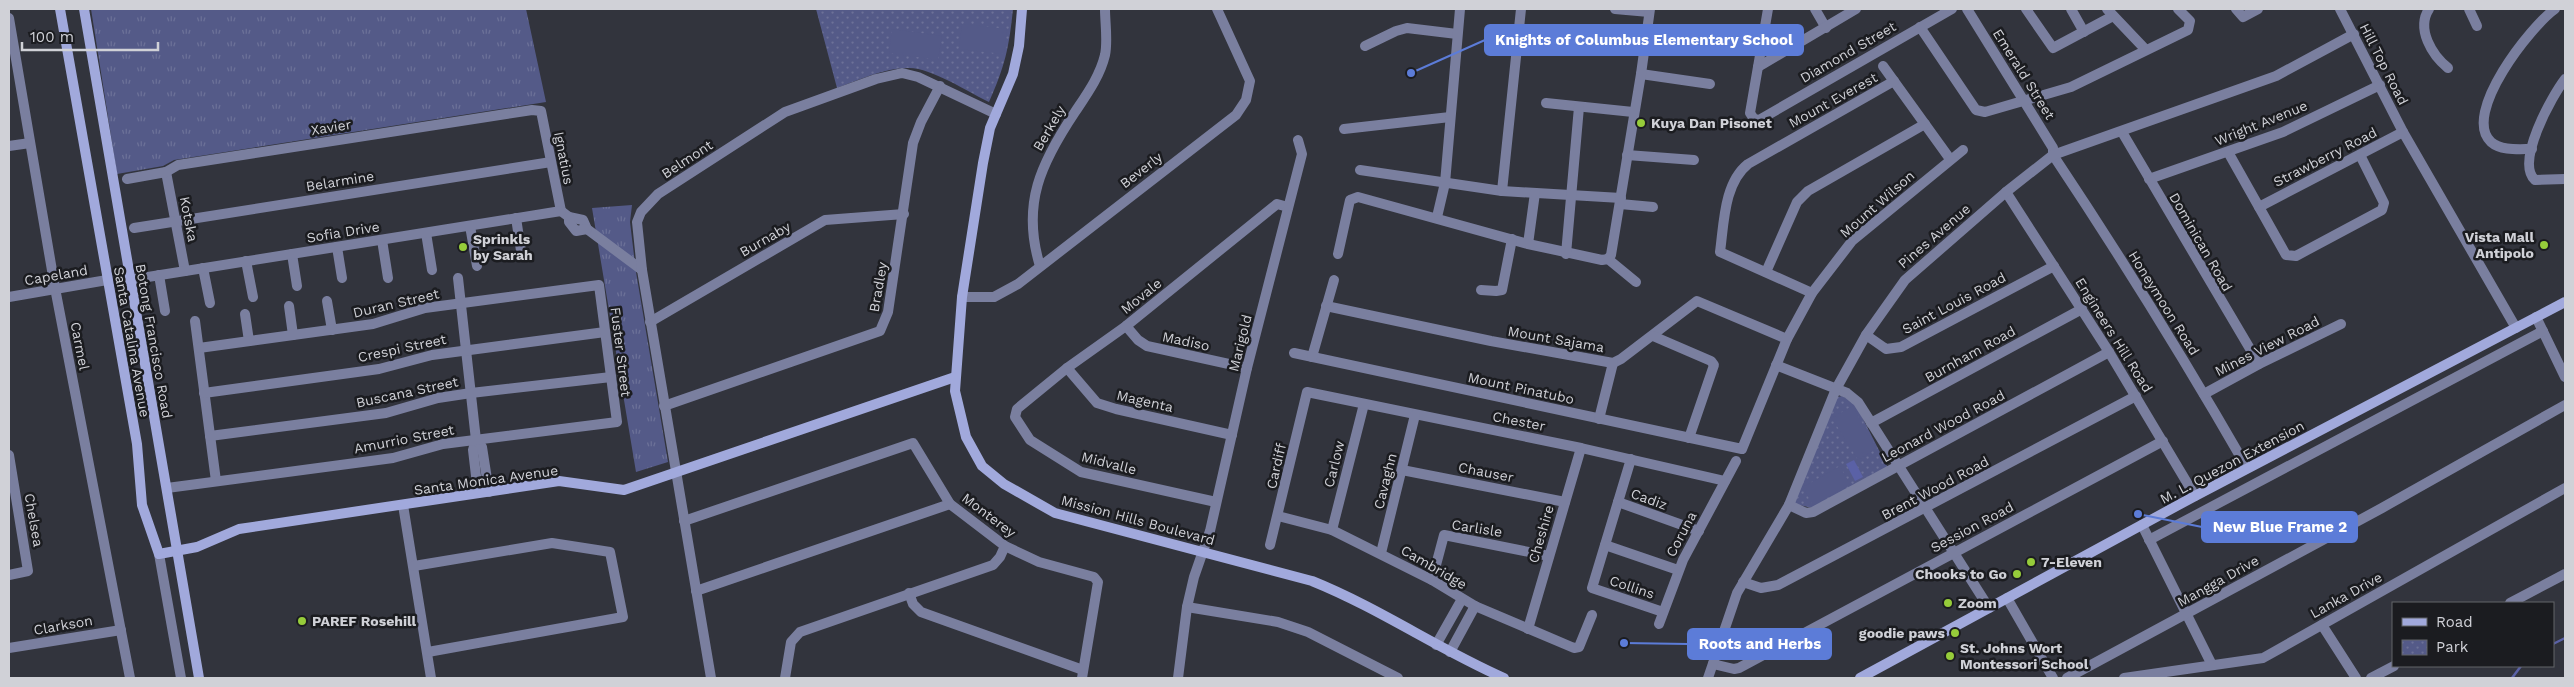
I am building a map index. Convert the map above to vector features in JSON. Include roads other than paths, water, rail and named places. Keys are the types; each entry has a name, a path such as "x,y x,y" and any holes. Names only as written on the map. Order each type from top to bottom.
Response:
{"street":[{"name":"Santa Catalina Avenue","path":"60,9 137,444 142,505 159,554 181,678"},
{"name":"Botong Francisco Road","path":"84,9 199,678"},
{"name":"Mission Hills Boulevard","path":"1022,9 1019,46 1013,74 996,114 983,163 962,297 955,377 958,408 966,437 982,466 1004,484 1055,513 1312,581 1347,596 1436,645 1504,678"},
{"name":"Berkely","path":"1040,266 1031,226 1033,200 1045,163 1058,138 1097,78 1105,53 1105,9"},
{"name":"Beverly","path":"962,297 994,297 1018,284 1236,115 1246,100 1250,81 1217,9"},
{"path":"1437,217 1444,183 1460,9"},
{"path":"1502,191 1521,9"},
{"path":"1608,259 1611,254 1621,201 1650,10 1615,9"},
{"path":"1758,67 1768,9"},
{"path":"1816,9 1826,28"},
{"path":"1758,67 1856,9"},
{"name":"Diamond Street","path":"1758,67 1750,113 1754,119 1759,120 1952,9"},
{"name":"Emerald Street","path":"1967,9 2053,148 2053,155"},
{"path":"2026,9 2052,48 2084,32 2110,12 2145,49"},
{"path":"2071,9 2084,32"},
{"path":"1920,27 1976,110 1985,112 2025,102 2071,87 2145,49 2188,30 2190,21 2178,9"},
{"path":"2236,9 2243,17 2258,9"},
{"name":"Hill Top Road","path":"2340,9 2403,132 2516,328"},
{"path":"2429,9 2423,23 2425,34 2437,59 2448,68"},
{"path":"2469,9 2477,26"},
{"path":"2532,149 2506,149 2491,143 2484,131 2484,116 2501,75 2521,44 2544,16 2555,9"},
{"name":"Carmel","path":"9,18 55,288 130,678"},
{"path":"1365,46 1396,30 1408,28 1457,34"},
{"name":"Pines Avenue","path":"1708,678 1737,593 1789,505 1836,389 1866,336 1905,280 2006,192 2053,155 2276,76 2354,34"},
{"path":"1883,66 1950,159"},
{"name":"Belmont","path":"711,678 642,270 637,222 640,212 658,194 785,112 876,78 902,73 918,77 996,114"},
{"path":"1641,74 1710,84"},
{"path":"2565,79 2557,89 2542,118 2532,149 2529,168 2535,180 2565,179"},
{"name":"Mount Everest","path":"1812,293 1720,252 1728,203 1738,171 1894,81"},
{"name":"Wright Avenue","path":"2150,179 2283,132 2380,85"},
{"name":"Bradley","path":"664,406 880,331 888,312 913,143 921,122 940,86"},
{"path":"1546,104 1633,112"},
{"path":"1566,254 1579,107"},
{"name":"Xavier","path":"127,179 166,172 178,165 532,110 541,111"},
{"name":"Ignatius","path":"541,111 551,162 565,214"},
{"path":"1344,129 1450,117"},
{"path":"1766,272 1797,202 1808,191 1925,124"},
{"name":"Dominican Road","path":"2122,132 2200,269 2259,364"},
{"name":"Strawberry Road","path":"2259,207 2403,132"},
{"name":"Marigold","path":"1178,678 1187,607 1216,502 1247,368 1302,154 1298,140"},
{"path":"9,146 30,143"},
{"name":"Mount Wilson","path":"1742,449 1787,338 1812,293 1852,241 1963,150"},
{"path":"2228,152 2286,255 2296,256 2382,210 2384,203 2360,155"},
{"path":"1627,155 1694,160"},
{"name":"Honeymoon Road","path":"2053,155 2098,223 2204,394 2247,468"},
{"name":"Belarmine","path":"134,228 551,162"},
{"path":"1360,170 1502,191 1571,195 1621,201 1653,208"},
{"name":"Kotska","path":"166,172 185,271"},
{"name":"Engineers Hill Road","path":"2006,192 2109,352 2194,496"},
{"path":"1528,244 1535,193"},
{"path":"1338,254 1351,198 1358,197 1437,217 1566,254 1602,260 1608,259 1636,282"},
{"name":"Movale","path":"1014,417 1017,409 1067,368 1126,326 1276,204 1288,207"},
{"name":"Sofia Drive","path":"130,280 516,218 565,214"},
{"path":"565,214 578,218 587,229 642,270"},
{"name":"Burnaby","path":"650,322 826,220 904,214"},
{"path":"516,218 522,257"},
{"path":"470,226 477,266"},
{"path":"426,233 432,270"},
{"path":"1481,290 1496,292 1502,290 1512,239"},
{"path":"382,240 388,278"},
{"path":"337,247 342,278"},
{"path":"292,254 298,286"},
{"path":"246,261 253,297"},
{"name":"Saint Louis Road","path":"1866,336 1886,349 1901,347 2054,266"},
{"path":"203,268 210,303"},
{"path":"159,275 165,311"},
{"path":"458,278 476,440 482,447 484,492"},
{"name":"Capeland","path":"9,297 107,280"},
{"path":"1312,357 1334,280"},
{"name":"Duran Street","path":"199,348 372,324 425,308 599,285"},
{"name":"Fuster Street","path":"599,285 617,422"},
{"path":"327,301 332,330"},
{"name":"Mount Sajama","path":"1326,306 1499,343 1613,364 1654,336 1697,301 1787,338"},
{"name":"M. L. Quezon Extension","path":"1860,678 2194,496 2565,302"},
{"path":"289,306 293,336"},
{"name":"Burnham Road","path":"1871,423 2082,309"},
{"path":"245,314 249,341"},
{"path":"2536,317 2565,377"},
{"path":"195,321 216,481"},
{"name":"Mines View Road","path":"2204,394 2259,364 2342,324"},
{"name":"Madiso","path":"1126,326 1138,340 1147,346 1247,368"},
{"path":"2149,540 2543,331"},
{"name":"Crespi Street","path":"204,393 379,369 432,355 605,332"},
{"path":"1654,336 1711,361 1714,365 1689,438"},
{"name":"Leonard Wood Road","path":"1789,505 1806,512 1813,512 2109,352"},
{"name":"Mount Pinatubo","path":"1294,353 1742,449"},
{"path":"1599,419 1613,364"},
{"path":"1776,364 1853,397 1989,608"},
{"name":"Magenta","path":"1067,368 1097,403 1232,435"},
{"name":"Buscana Street","path":"210,436 386,413 438,398 471,393 611,377"},
{"name":"Santa Monica Avenue","path":"159,554 197,547 239,529 559,481 624,490 955,377"},
{"name":"Chester","path":"1307,392 1631,458 1725,481"},
{"name":"Cardiff","path":"1270,545 1307,392"},
{"name":"Brent Wood Road","path":"1743,582 1761,588 1778,585 1925,510 2136,396"},
{"name":"Carlow","path":"1332,530 1364,404"},
{"name":"Mangga Drive","path":"2067,678 2186,615 2565,405"},
{"name":"Cavaghn","path":"1381,553 1415,415"},
{"name":"Midvalle","path":"1014,417 1030,440 1080,472 1216,502"},
{"name":"Amurrio Street","path":"167,488 393,458 443,444 617,422"},
{"name":"Session Road","path":"1714,664 1734,669 1740,668 1953,552 2163,442"},
{"name":"Monterey","path":"684,521 913,443 950,504 1005,546 1039,562 1094,577 1098,582 1083,674"},
{"name":"Cheshire","path":"1528,629 1581,448"},
{"name":"Chelsea","path":"9,455 12,492 28,571 9,575"},
{"path":"1631,458 1605,545 1678,570"},
{"name":"Coruna","path":"1659,624 1678,570 1736,461"},
{"name":"Chauser","path":"1402,470 1565,502"},
{"name":"Lanka Drive","path":"2124,678 2263,658 2565,488"},
{"name":"Cadiz","path":"1618,502 1699,531"},
{"path":"696,591 950,504"},
{"path":"403,505 431,678"},
{"name":"Cambridge","path":"1278,516 1332,530 1432,580 1474,606 1574,648 1579,648 1592,615"},
{"path":"2142,525 2212,665"},
{"name":"Carlisle","path":"1432,580 1444,535 1549,556"},
{"path":"414,566 552,543 610,552 623,617 428,652"},
{"name":"Collins","path":"1605,545 1592,588 1663,612"},
{"path":"785,678 791,642 800,632 993,565 1000,557 1005,546"},
{"path":"2512,602 2565,574"},
{"path":"909,594 913,604 921,612 1083,674"},
{"path":"2007,598 2053,678"},
{"path":"1436,645 1462,599"},
{"path":"1450,652 1474,606"},
{"path":"1187,607 1278,622 1308,632 1398,678"},
{"path":"2322,625 2356,678"},
{"name":"Clarkson","path":"9,648 122,630"},
{"path":"2371,678 2392,667"}],"waterway":[{"path":"2554,644 2565,638"},
{"path":"2512,678 2520,667"}],"place":[{"name":"Knights of Columbus Elementary School","path":"1411,73"},
{"name":"Kuya Dan Pisonet","path":"1641,123"},
{"name":"Vista Mall Antipolo","path":"2544,245"},
{"name":"Sprinkls by Sarah","path":"463,247"},
{"name":"New Blue Frame 2","path":"2138,514"},
{"name":"7-Eleven","path":"2031,562"},
{"name":"Chooks to Go","path":"2017,574"},
{"name":"Zoom","path":"1948,603"},
{"name":"PAREF Rosehill","path":"302,621"},
{"name":"goodie paws","path":"1955,633"},
{"name":"Roots and Herbs","path":"1624,643"},
{"name":"St. Johns Wort Montessori School","path":"1950,656"}]}
